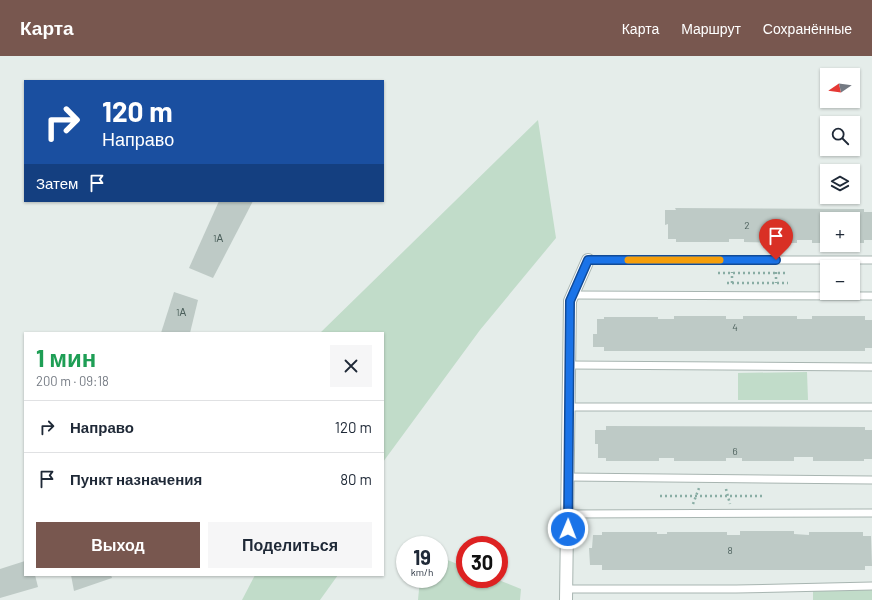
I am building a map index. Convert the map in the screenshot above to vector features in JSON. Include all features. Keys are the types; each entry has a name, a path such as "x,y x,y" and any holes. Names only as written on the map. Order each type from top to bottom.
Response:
{"street":[{"path":"566,594 570,301 588,260"}],"lane":[{"path":"588,260 872,260"},
{"path":"572,296 872,296"},
{"path":"569,365 872,368"},
{"path":"569,407 872,407"},
{"path":"568,477 872,480"},
{"path":"568,514 872,513"},
{"path":"566,594 872,586"}],"path":[{"path":"732,260 732,295"},
{"path":"776,260 776,295"},
{"path":"718,273 788,273"},
{"path":"725,283 788,283"},
{"path":"690,514 702,478"},
{"path":"722,479 733,514"},
{"path":"660,496 764,496"}],"green space":[{"path":"538,120 556,238 480,330 384,461 384,332 321,332"},
{"path":"807,372 808,400 738,400 738,373"},
{"path":"448,560 456,563 456,588 508,588 508,584 521,589 520,600 418,600 419,588 448,588"},
{"path":"254,576 337,576 320,600 242,600"},
{"path":"813,590 872,590 872,600 813,600"}],"building":[{"path":"219,202 252,202 213,278 189,268"},
{"path":"675,208 864,209 864,212 872,212 872,240 864,240 864,243 860,243 860,212 820,212 820,243 812,243 812,240 797,240 797,243 744,242 744,239 729,239 729,242 676,242 676,239 668,239 668,224 665,225 665,210 676,210"},
{"path":"174,292 198,300 190,332 161,332"},
{"path":"674,316 726,316 726,319 743,319 743,316 797,316 797,319 812,319 812,316 865,316 865,320 872,320 872,348 865,348 865,351 604,351 604,347 593,347 593,334 597,334 597,319 604,319 604,317 658,317 658,319 674,319"},
{"path":"606,426 865,427 865,430 872,430 872,459 864,459 864,461 813,461 813,457 794,457 794,461 742,461 742,458 726,458 726,461 674,461 674,458 659,458 659,461 606,461 606,458 598,458 598,444 595,444 595,430 606,430"},
{"path":"740,531 794,531 794,534 809,535 809,532 863,532 863,536 871,536 872,566 865,566 865,570 602,570 602,565 590,565 589,548 592,548 593,535 602,535 602,532 657,532 657,534 667,534 667,532 727,532 727,535 740,535"},
{"path":"24,561 24,576 35,576 38,587 0,598 0,569"},
{"path":"71,576 111,576 112,578 74,591"}],"slow traffic":[{"path":"628,260 720,260"}],"route":[{"path":"568,529 570,301 588,260 776,260"}]}
